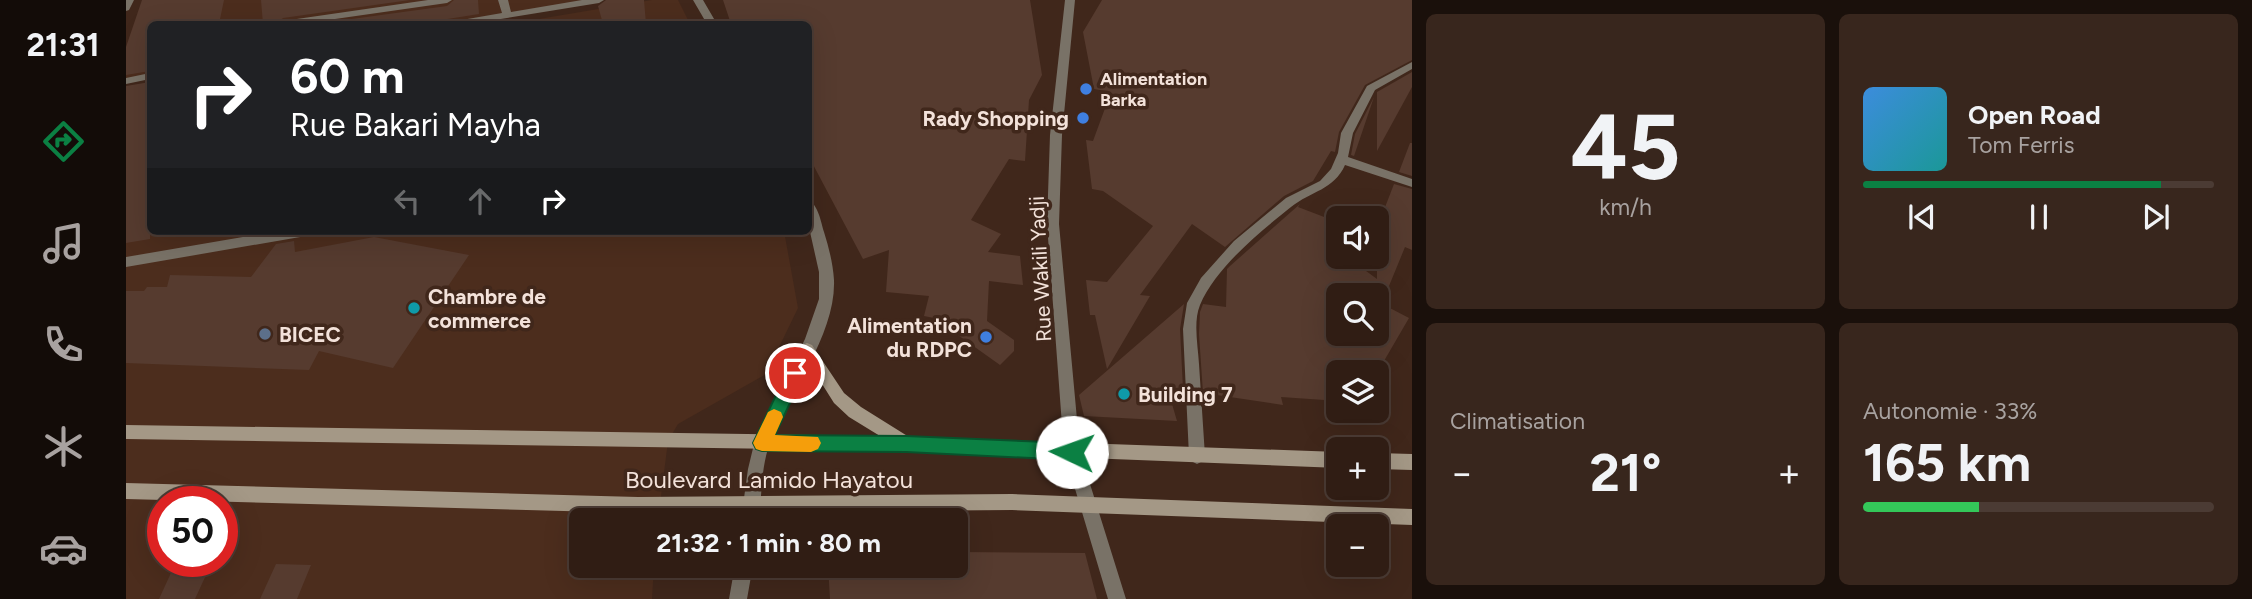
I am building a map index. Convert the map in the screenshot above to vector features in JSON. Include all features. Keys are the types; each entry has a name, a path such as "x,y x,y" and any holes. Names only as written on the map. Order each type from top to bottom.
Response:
{"main road":[{"path":"807,349 839,398 855,412 906,444"},
{"name":"Boulevard Lamido Hayatou","path":"126,432 906,444 1326,460"},
{"path":"1389,462 1412,463"},
{"name":"Boulevard Lamido Hayatou","path":"126,491 686,508"},
{"name":"Boulevard Lamido Hayatou","path":"855,508 1012,502 1412,517"}],"street":[{"path":"126,8 129,0"},
{"path":"304,21 447,0"},
{"path":"503,0 508,16"},
{"path":"476,21 599,0"},
{"path":"698,0 710,21"},
{"name":"Rue Wakili Yadji","path":"1070,0 1056,135 1053,224 1072,452 1117,599"},
{"path":"1197,456 1190,329 1192,307 1206,282 1240,244 1290,201 1324,184 1341,159 1347,133 1371,88 1412,65"},
{"path":"126,81 147,77"},
{"path":"1341,159 1412,183"},
{"path":"752,508 762,443 807,349 824,306 827,284 818,228 812,214"},
{"path":"126,262 283,235"},
{"path":"738,599 742,578"}],"shaded area":[{"path":"150,0 599,0 473,21 147,21 147,77 126,81 126,64"},
{"path":"652,0 678,0 688,21 527,21"},
{"path":"147,86 147,235 785,235 798,308 766,374 678,424 668,441 660,508 569,508 569,578 653,578 652,599 126,599 126,90"}],"building":[{"path":"142,0 224,0 220,21 147,21 147,72 126,75 126,47"},
{"path":"261,0 410,0 283,18 280,21 263,21"},
{"path":"454,0 478,0 479,14 435,21 337,21 447,6"},
{"path":"606,0 644,0 646,21 602,21 598,6"},
{"path":"723,0 1030,0 1042,75 1029,100 1025,161 1009,159 971,220 1001,234 988,252 1020,256 1023,285 989,281 987,321 1014,340 1014,351 1000,365 934,318 924,316 929,296 886,292 889,250 863,259 812,163 812,21 730,21"},
{"path":"1102,0 1412,0 1412,60 1365,85 1339,132 1335,152 1331,151 1313,181 1284,196 1225,247 1192,224 1140,295 1150,296 1107,369 1095,315 1090,315 1086,280 1107,282 1153,226 1103,191 1092,189 1086,140 1093,141 1111,92 1094,89 1083,32"},
{"path":"1412,72 1412,87 1377,151 1377,92"},
{"path":"147,82 147,235 150,235 150,239 126,243 126,86"},
{"path":"1374,97 1354,156 1351,155 1355,134"},
{"path":"1412,143 1412,176 1399,172"},
{"path":"1394,184 1412,189 1412,250 1405,247 1389,286 1389,283 1326,283 1326,346 1389,346 1389,308 1409,318 1385,360 1326,360 1326,400 1281,397 1283,405 1203,393 1199,334 1203,304 1226,307 1227,269 1300,204 1298,207 1326,218 1326,269 1363,269 1377,279 1377,269 1389,269 1389,206 1386,206"},
{"path":"374,237 469,255 393,368 319,351 309,370 126,363 126,291 167,287 170,275 251,277 276,244 294,241 295,252"},
{"path":"1184,304 1180,329 1183,389 1167,387 1177,421 1084,416 1079,395"},
{"path":"968,552 1085,553 1097,599 830,599 829,578 968,578"},
{"path":"276,564 311,565 297,599 260,599"},
{"path":"169,577 205,577 195,599 159,599"}],"slow traffic":[{"path":"774,417 762,443 811,443"}],"place":[{"name":"Alimentation Barka","path":"1086,89"},
{"name":"Rady Shopping","path":"1083,118"},
{"name":"Chambre de commerce","path":"414,308"},
{"name":"BICEC","path":"265,334"},
{"name":"Alimentation du RDPC","path":"986,337"},
{"name":"Building 7","path":"1124,394"}],"route":[{"path":"795,373 762,443 906,444 1072,452"}]}
